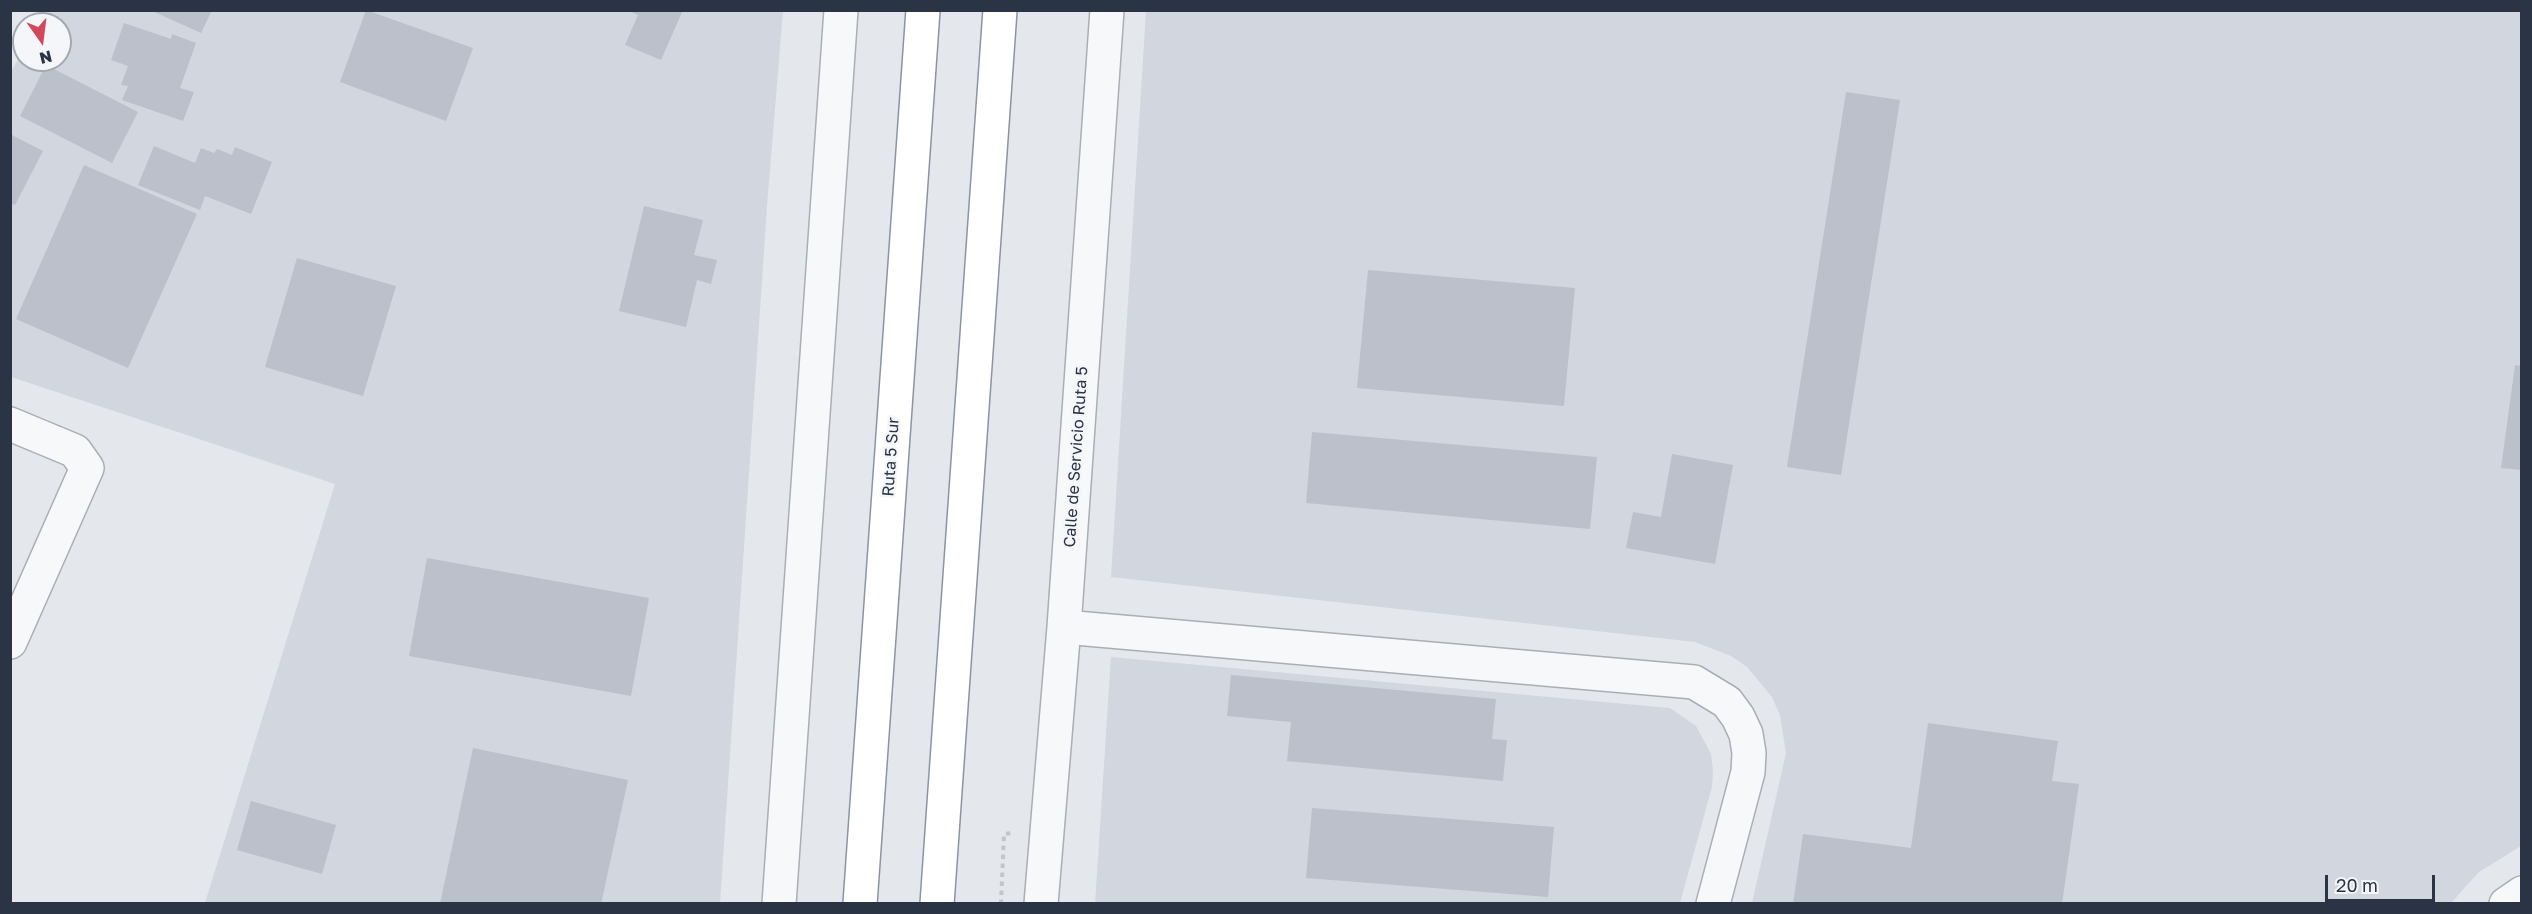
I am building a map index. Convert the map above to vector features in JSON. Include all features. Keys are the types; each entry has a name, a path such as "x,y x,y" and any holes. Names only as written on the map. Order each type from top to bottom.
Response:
{"highway":[{"name":"Ruta 5 Sur","path":"860,903 923,10"},
{"path":"937,903 1000,10"}],"street":[{"path":"779,903 841,10"},
{"name":"Calle de Servicio Ruta 5","path":"1041,903 1064,627 1107,10"},
{"path":"10,424 75,451 87,468 10,642"},
{"path":"1064,627 1694,682 1727,702 1742,726 1749,753 1748,772 1713,903"},
{"path":"2506,903 2522,893"}],"shaded area":[{"path":"783,11 767,206 720,903 205,903 335,484 11,377 10,73 12,70 12,72 72,72 72,12 47,12"},
{"path":"1146,11 2521,11 2521,846 2479,872 2451,903 1752,903 1786,753 1780,715 1772,697 1747,667 1731,656 1695,642 1111,577"},
{"path":"1111,657 1670,708 1696,726 1711,754 1713,771 1712,787 1680,903 1095,904"}],"building":[{"path":"150,10 212,10 201,33"},
{"path":"366,10 473,48 446,121 340,82"},
{"path":"627,10 683,10 661,60 625,45 638,15"},
{"path":"124,23 171,39 172,34 196,43 180,88 194,92 183,121 122,100 128,86 121,85 128,66 111,60"},
{"path":"42,72 60,72 138,112 112,163 20,116"},
{"path":"1846,92 1900,100 1841,475 1787,467"},
{"path":"10,134 43,151 15,205 10,203"},
{"path":"154,146 195,163 201,148 214,153 217,149 232,155 235,147 272,162 251,214 205,196 200,210 138,185"},
{"path":"84,165 197,214 128,368 16,319"},
{"path":"644,206 703,220 694,255 717,260 711,284 697,280 686,327 619,311"},
{"path":"297,258 396,286 363,396 265,367"},
{"path":"1368,270 1575,288 1564,406 1357,388"},
{"path":"2515,365 2522,366 2522,470 2501,468"},
{"path":"1312,432 1597,457 1590,529 1306,503"},
{"path":"1672,454 1733,465 1715,564 1626,548 1633,512 1661,517"},
{"path":"427,558 649,598 631,696 409,656"},
{"path":"1231,675 1496,699 1492,739 1507,740 1503,781 1287,761 1291,722 1227,716"},
{"path":"1928,723 2058,741 2052,781 2079,784 2062,904 1793,904 1803,834 1911,848"},
{"path":"473,748 628,780 601,904 440,904"},
{"path":"251,801 336,825 322,874 237,850"},
{"path":"1312,808 1554,827 1548,897 1306,878"}]}
